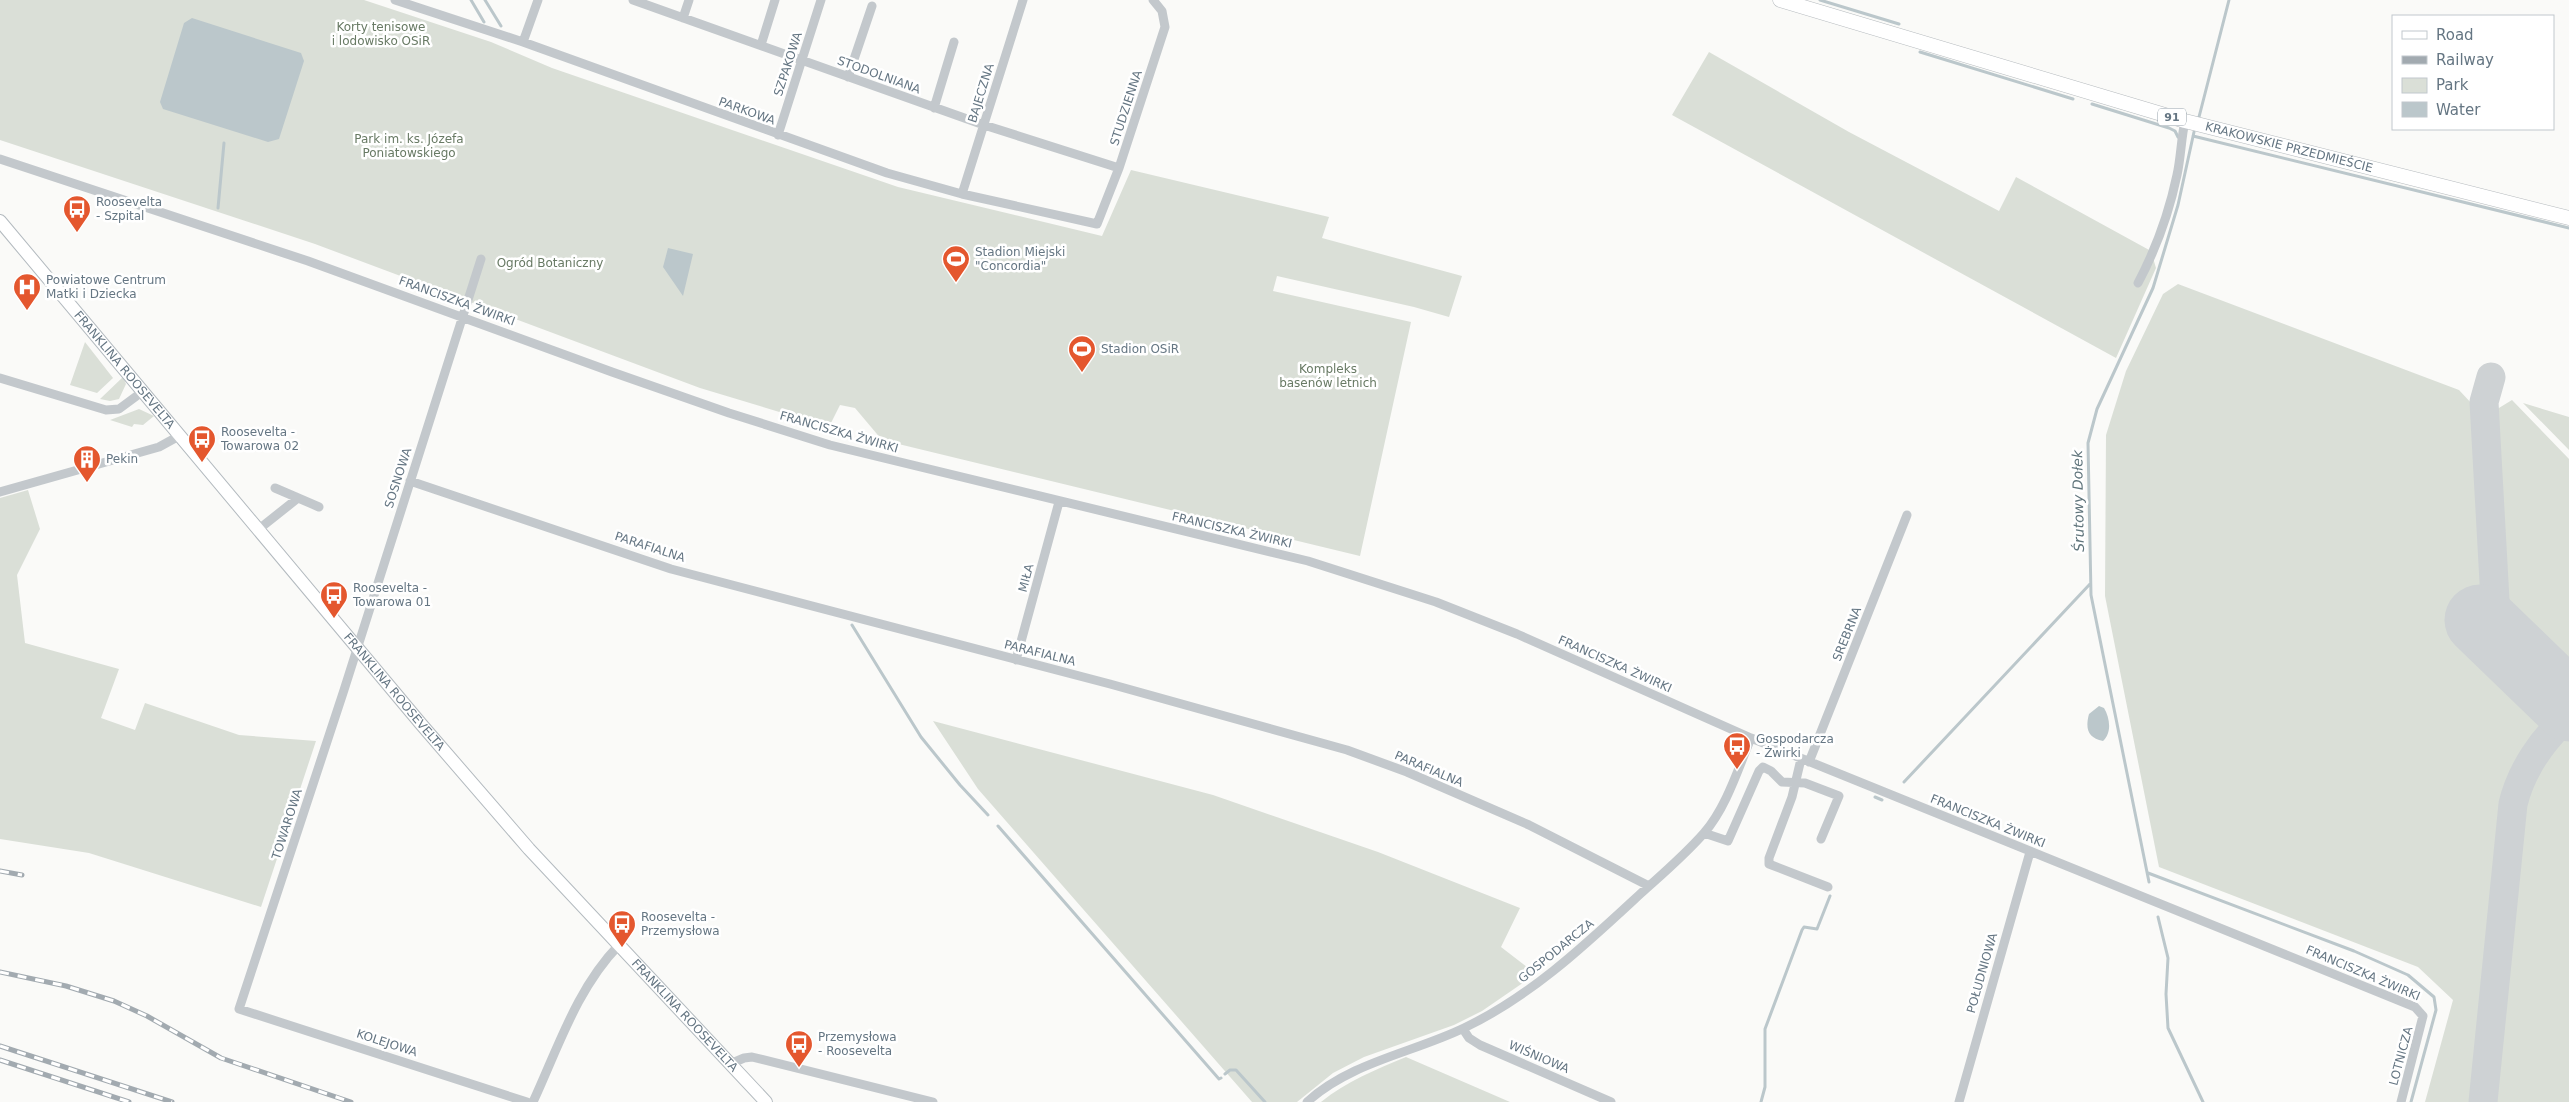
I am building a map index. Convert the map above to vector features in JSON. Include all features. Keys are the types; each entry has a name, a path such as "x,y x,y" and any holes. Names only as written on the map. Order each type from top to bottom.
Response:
{"main road":[{"name":"KRAKOWSKIE PRZEDMIEŚCIE","path":"1780,0 2186,121 2569,218"}],"street":[{"name":"PARKOWA","path":"395,0 522,42 886,173 962,194 1097,224"},
{"path":"522,42 538,0"},
{"path":"683,18 689,0"},
{"path":"761,45 775,0"},
{"name":"SZPAKOWA","path":"778,135 821,0"},
{"name":"BAJECZNA","path":"962,194 1023,0"},
{"name":"STUDZIENNA","path":"1097,224 1119,168 1165,28 1162,11 1152,0"},
{"name":"STODOLNIANA","path":"638,1 934,108 1119,168"},
{"path":"848,77 872,6"},
{"path":"934,108 954,42"},
{"path":"2138,283 2154,252 2165,219 2178,173 2186,121"},
{"name":"FRANCISZKA ŻWIRKI","path":"0,159 308,261 463,316 639,382 830,445 1308,561 1427,599 1517,634 1751,738 2415,1007 2424,1016"},
{"name":"FRANKLINA ROOSEVELTA","path":"0,221 178,436 529,849 766,1102"},
{"name":"SOSNOWA","path":"358,648 481,259"},
{"path":"0,378 110,410 122,408 142,392"},
{"path":"0,492 154,448 178,436"},
{"name":"PARAFIALNA","path":"410,481 671,569 1347,750 1407,772 1529,825 1649,886"},
{"path":"275,488 319,507"},
{"path":"259,529 298,498"},
{"name":"MIŁA","path":"1016,660 1060,502"},
{"name":"SREBRNA","path":"1828,887 1769,864 1769,858 1788,810 1795,784 1908,515"},
{"name":"TOWAROWA","path":"239,1009 358,648"},
{"name":"GOSPODARCZA","path":"1307,1102 1319,1092 1355,1070 1462,1028 1500,1009 1542,980 1590,940 1704,833 1721,806 1751,738"},
{"path":"1704,833 1728,841 1761,768 1769,769 1782,782 1805,783 1839,796 1821,838"},
{"name":"POŁUDNIOWA","path":"1959,1102 2030,852"},
{"path":"533,1102 586,987 602,962 619,945"},
{"name":"KOLEJOWA","path":"239,1009 527,1102"},
{"name":"LOTNICZA","path":"2401,1102 2424,1016"},
{"name":"WIŚNIOWA","path":"1462,1028 1468,1038 1480,1045 1611,1102"},
{"path":"730,1064 752,1057 933,1102"}],"green space":[{"path":"0,0 364,0 491,42 552,68 898,187 1102,236 1131,170 1329,217 1322,238 1462,276 1449,317 1414,307 1277,276 1273,291 1411,322 1360,556 882,440 855,408 840,405 829,427 700,388 315,244 0,140"},
{"path":"1709,52 1849,132 1999,211 2016,177 2151,251 2156,268 2116,358 1672,115"},
{"path":"2178,284 2459,390 2473,405 2484,596 2455,628 2560,711 2518,764 2501,802 2473,1102 2425,1102 2453,1000 2418,967 2159,867 2105,596 2106,435 2126,371 2163,294"},
{"path":"85,342 113,378 97,393 70,385"},
{"path":"123,377 126,384 119,399 110,401 100,399"},
{"path":"2512,400 2569,459 2569,674 2504,611 2494,411"},
{"path":"2523,403 2569,417 2569,450"},
{"path":"139,409 154,416 143,425 134,424 132,427 110,420"},
{"path":"28,490 40,529 17,575 25,643 119,669 101,718 135,730 145,703 239,735 316,741 261,907 89,853 0,839 0,498"},
{"path":"933,721 1213,795 1378,852 1520,908 1501,947 1536,974 1482,1011 1454,1025 1364,1057 1333,1073 1297,1102 1252,1102 978,789"},
{"path":"2569,730 2569,1102 2489,1102 2518,812 2524,789 2534,768 2556,740"},
{"path":"1406,1057 1510,1102 1321,1102 1351,1082"}],"water":[{"path":"192,18 301,53 304,61 279,139 268,142 163,109 160,102 184,23"},
{"path":"668,248 693,254 683,296 663,267"},
{"path":"2099,706 2104,708 2109,721 2108,734 2103,741 2091,735 2087,724 2089,714"}],"waterway":[{"path":"471,0 484,22"},
{"path":"485,0 501,26"},
{"path":"1820,0 1899,24"},
{"name":"Śrutowy Dołek","path":"2199,117 2229,0"},
{"path":"1920,52 2073,99"},
{"path":"2092,104 2169,128 2175,131 2178,137"},
{"name":"Śrutowy Dołek","path":"2149,882 2091,595 2088,443 2097,409 2153,288 2178,205 2194,132"},
{"path":"2193,136 2569,228"},
{"path":"218,208 224,143"},
{"path":"1904,782 2090,584"},
{"path":"852,625 921,737 960,785 988,815"},
{"path":"1875,797 1882,800"},
{"path":"998,826 1219,1079 1221,1078"},
{"path":"2148,873 2354,951 2408,975 2434,997 2436,1010 2411,1102"},
{"path":"1761,1102 1765,1087 1765,1029 1802,930 1804,927 1817,929 1830,896"},
{"name":"Śrutowy Dołek","path":"2158,917 2168,958 2166,994 2168,1028 2203,1102"},
{"path":"1225,1074 1230,1070 1236,1070 1265,1102"}],"taxiway":[{"path":"2491,377 2484,402 2497,636"},
{"path":"2483,1102 2513,804 2521,780 2534,756 2550,735 2569,716"}],"runway":[{"path":"2480,620 2569,706"}],"railway":[{"path":"0,871 22,875"},
{"path":"0,972 66,986 114,1001 147,1016 221,1058 351,1102"},
{"path":"0,1046 172,1102"},
{"path":"0,1060 129,1102"}],"place":[{"name":"Roosevelta - Szpital","path":"77,233"},
{"name":"Stadion Miejski \"Concordia\"","path":"956,283"},
{"name":"Powiatowe Centrum Matki i Dziecka","path":"27,311"},
{"name":"Stadion OSiR","path":"1082,373"},
{"name":"Roosevelta - Towarowa 02","path":"202,463"},
{"name":"Pekin","path":"87,483"},
{"name":"Roosevelta - Towarowa 01","path":"334,619"},
{"name":"Gospodarcza - Żwirki","path":"1737,770"},
{"name":"Roosevelta - Przemysłowa","path":"622,948"},
{"name":"Przemysłowa - Roosevelta","path":"799,1068"}],"park label":[{"name":"Korty tenisowe i lodowisko OSiR","path":"381,34"},
{"name":"Park im. ks. Józefa Poniatowskiego","path":"409,146"},
{"name":"Ogród Botaniczny","path":"550,263"},
{"name":"Kompleks basenów letnich","path":"1328,376"}]}
